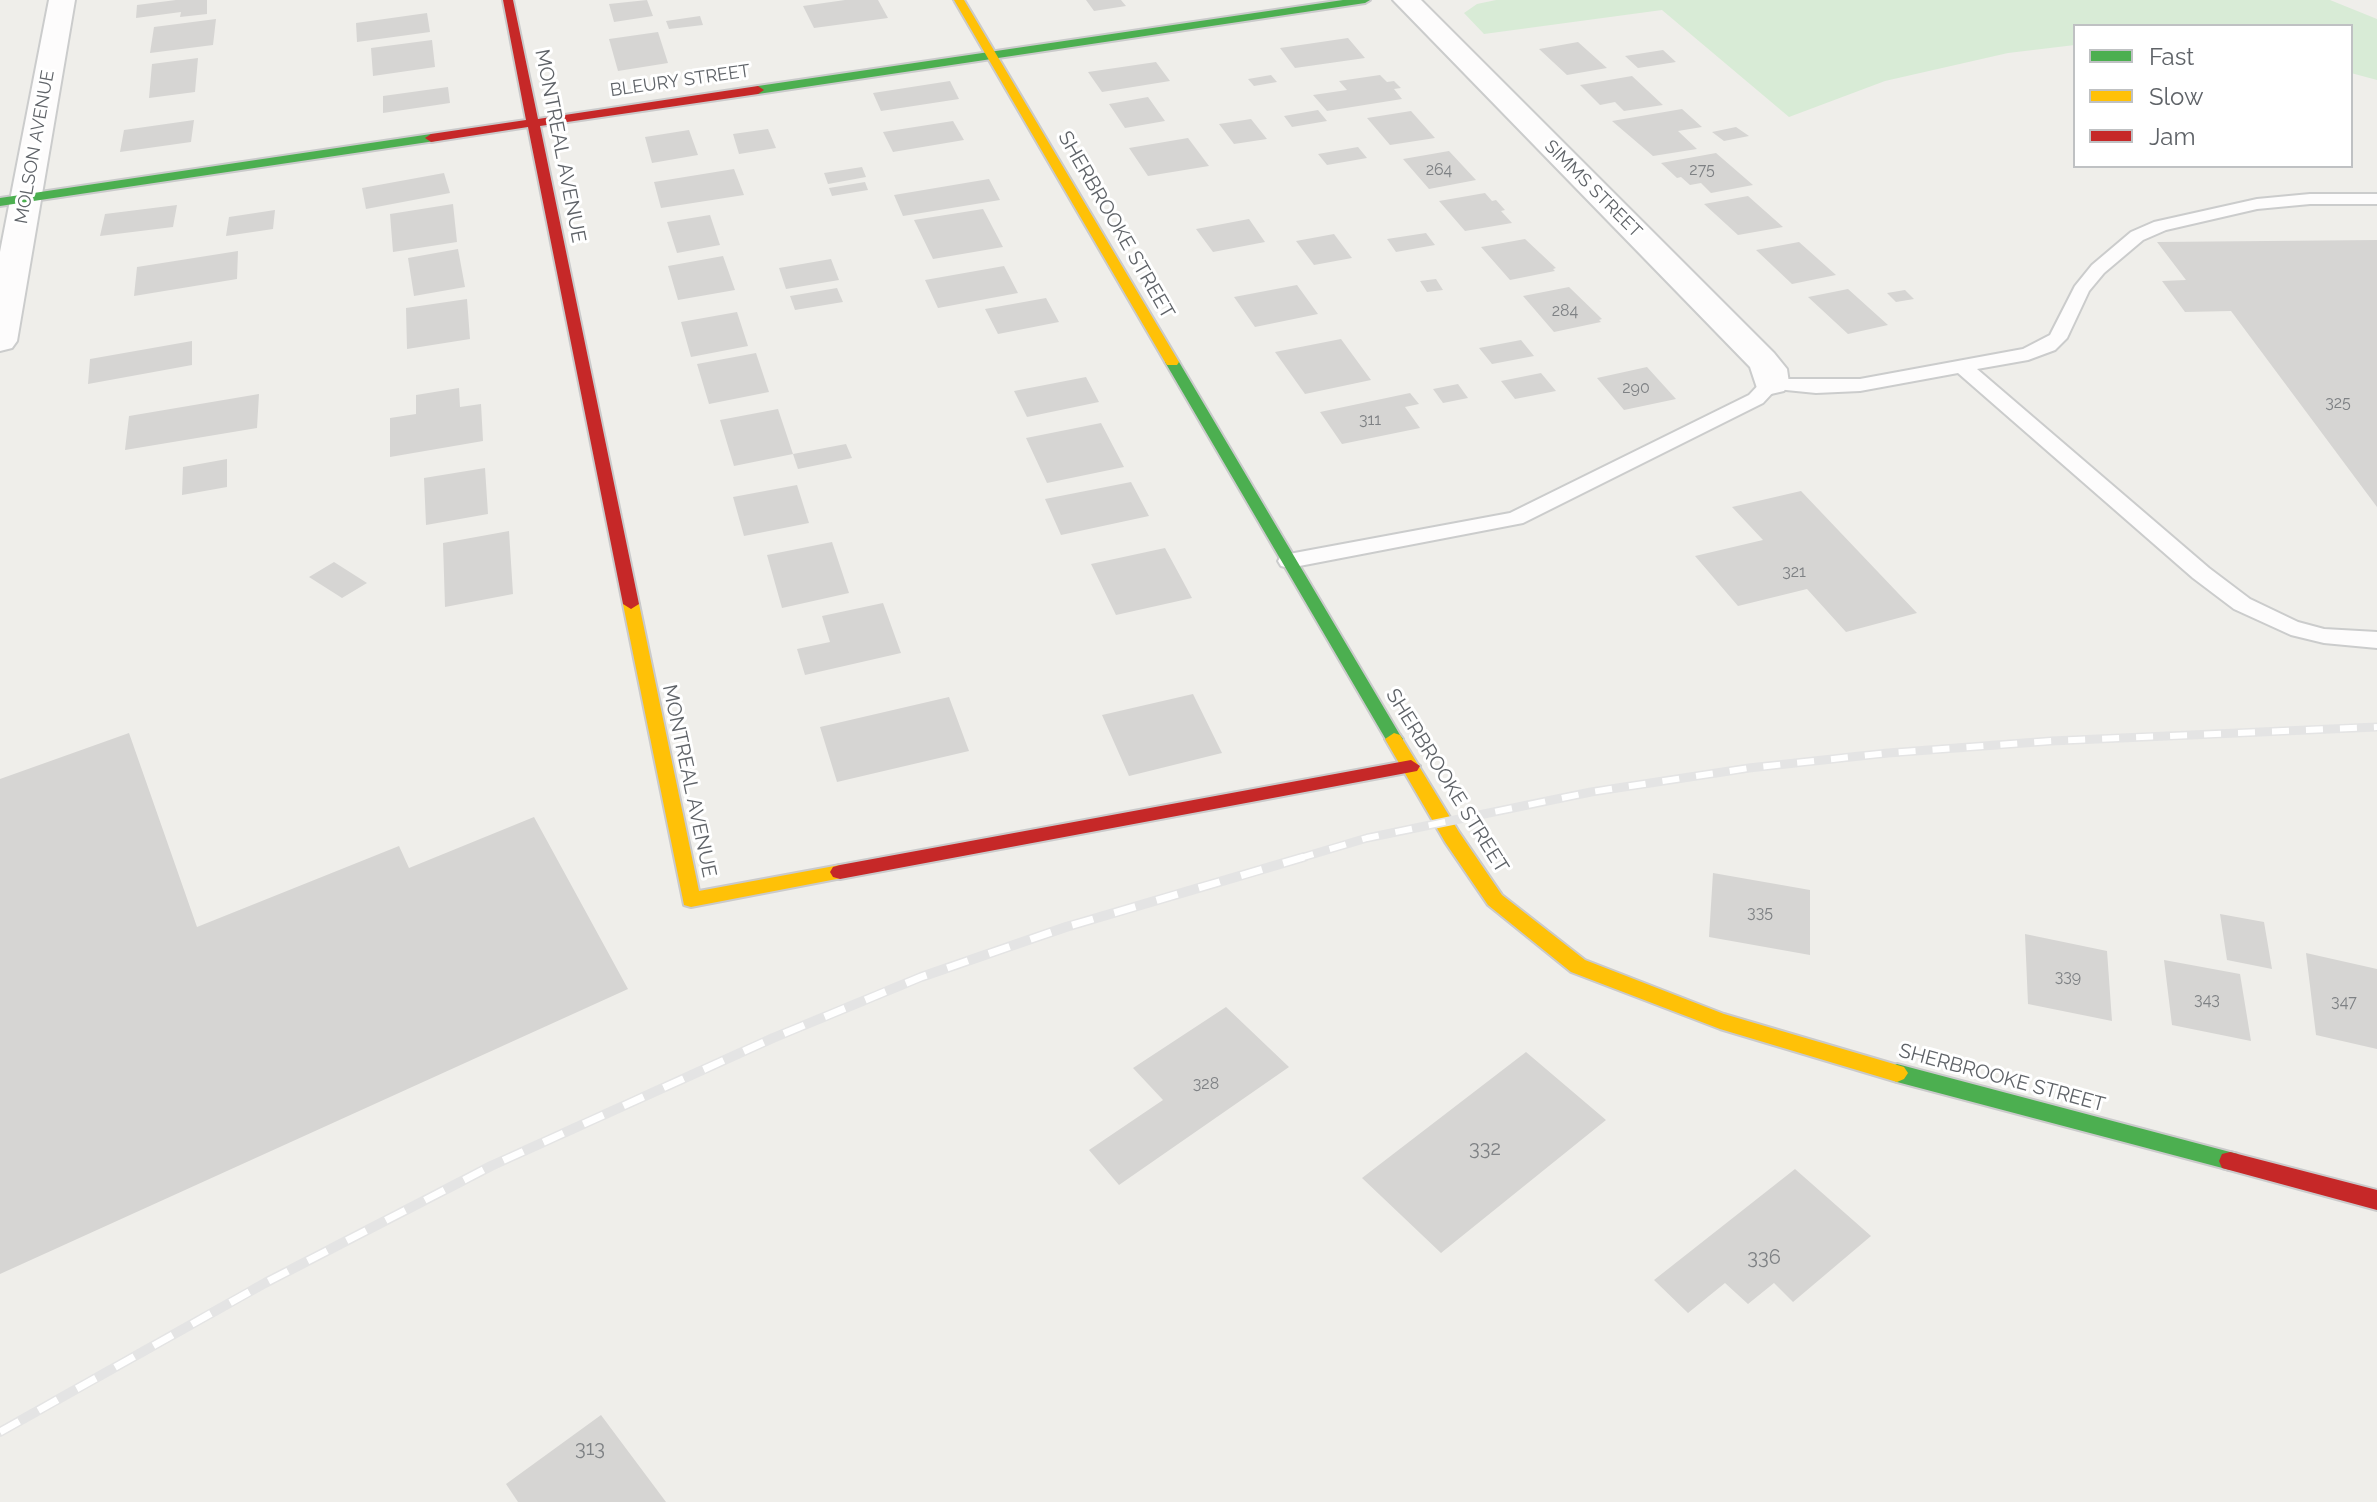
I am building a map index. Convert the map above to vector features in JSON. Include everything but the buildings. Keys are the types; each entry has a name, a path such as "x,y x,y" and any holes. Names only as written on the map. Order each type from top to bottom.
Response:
{"street":[{"name":"MOLSON AVENUE","path":"0,341 13,200 62,0"},
{"name":"MONTREAL AVENUE","path":"508,0 691,900 1411,766"},
{"name":"SHERBROOKE STREET","path":"959,0 1452,837 1495,900 1578,966 1720,1021 1879,1068 2377,1200"},
{"name":"BLEURY STREET","path":"13,200 1365,0"},
{"name":"SIMMS STREET","path":"1406,0 1741,338 1769,369 1771,383"}],"lane":[{"path":"1289,561 1516,518 1756,399 1771,383 1816,387 1860,385 2028,354 2058,338 2081,290 2098,269 2137,236 2160,226 2271,202 2377,199"},
{"path":"1963,367 2201,573 2242,604 2291,628 2324,636 2377,640"}],"green space":[{"path":"1496,0 2330,0 2377,19 2377,80 2353,74 2353,24 2073,24 2073,45 2008,53 1885,81 1789,117 1662,10 1484,34 1464,13 1477,4"}],"railway":[{"path":"1297,859 1367,838 1591,792 1749,768 1888,753 2051,741 2377,727"},
{"path":"0,1432 265,1283 491,1166 773,1038 921,977 1066,927 1304,857"}],"traffic: fast":[{"path":"758,90 1365,0"},
{"path":"0,202 431,138"},
{"path":"1172,362 1394,739"},
{"path":"1897,1073 2230,1161"}],"traffic: slow":[{"path":"959,0 1172,362"},
{"path":"631,604 691,900 840,872"},
{"path":"1394,739 1452,837 1495,900 1578,966 1720,1021 1897,1073"}],"traffic: jam":[{"path":"508,0 631,604"},
{"path":"431,138 758,90"},
{"path":"840,872 1411,766"},
{"path":"2230,1161 2377,1200"}]}
